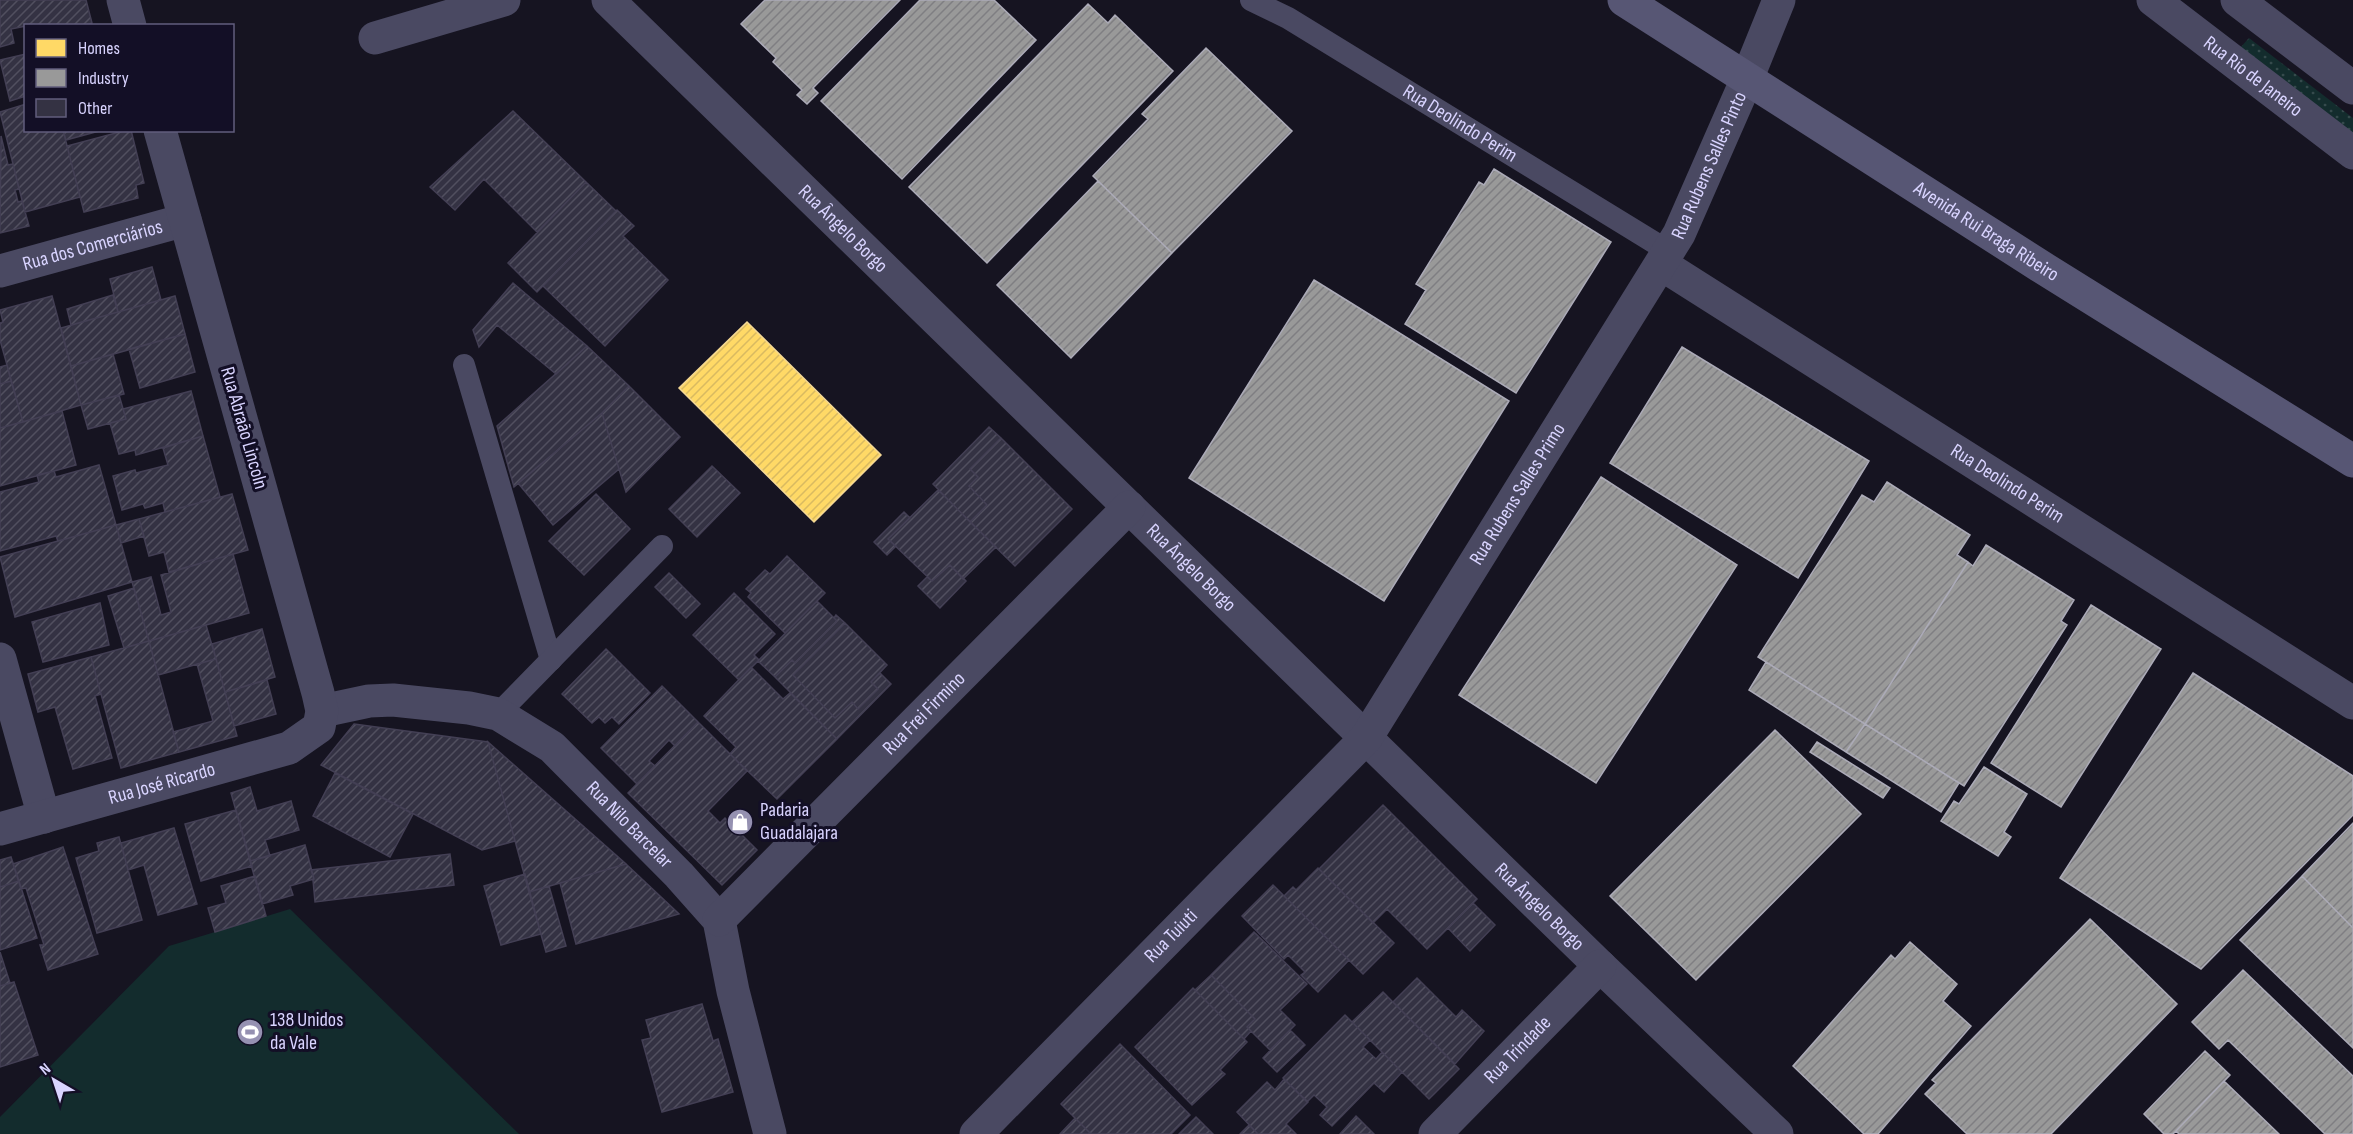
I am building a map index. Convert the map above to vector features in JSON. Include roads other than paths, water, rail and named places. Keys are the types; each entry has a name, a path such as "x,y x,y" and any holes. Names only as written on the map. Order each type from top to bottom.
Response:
{"main road":[{"name":"Avenida Rui Braga Ribeiro","path":"1624,0 2040,266 2353,461"}],"street":[{"path":"123,0 129,24"},
{"path":"375,38 504,0"},
{"name":"Rua Ângelo Borgo","path":"608,0 1600,966 1777,1134"},
{"name":"Rua Rubens Salles Pinto","path":"1665,257 1696,198 1779,0"},
{"name":"Rua Rio de Janeiro","path":"2153,0 2353,153"},
{"path":"2209,43 2222,0"},
{"path":"2237,0 2353,88"},
{"name":"Rua Abraão Lincoln","path":"161,132 321,719"},
{"name":"Rua dos Comerciários","path":"0,271 185,220"},
{"name":"Rua Deolindo Perim","path":"1665,257 2353,703"},
{"name":"Rua Rubens Salles Primo","path":"1366,738 1665,257"},
{"name":"Rua Frei Firmino","path":"719,920 1129,507"},
{"path":"0,659 44,817"},
{"name":"Rua Nilo Barcelar","path":"321,719 369,701 393,700 470,708 498,714 552,747 679,875 719,920"},
{"name":"Rua José Ricardo","path":"0,829 289,748 321,719"},
{"name":"Rua Tuiuti","path":"976,1134 1366,738"},
{"path":"719,920 733,991 770,1134"},
{"name":"Rua Trindade","path":"1435,1134 1600,966"}],"lane":[{"name":"Rua Deolindo Perim","path":"1251,0 1288,18 1665,257"},
{"path":"464,365 551,660"},
{"path":"498,714 662,546"}],"place":[{"name":"Padaria Guadalajara","path":"740,822"},
{"name":"138 Unidos da Vale","path":"250,1032"}]}
